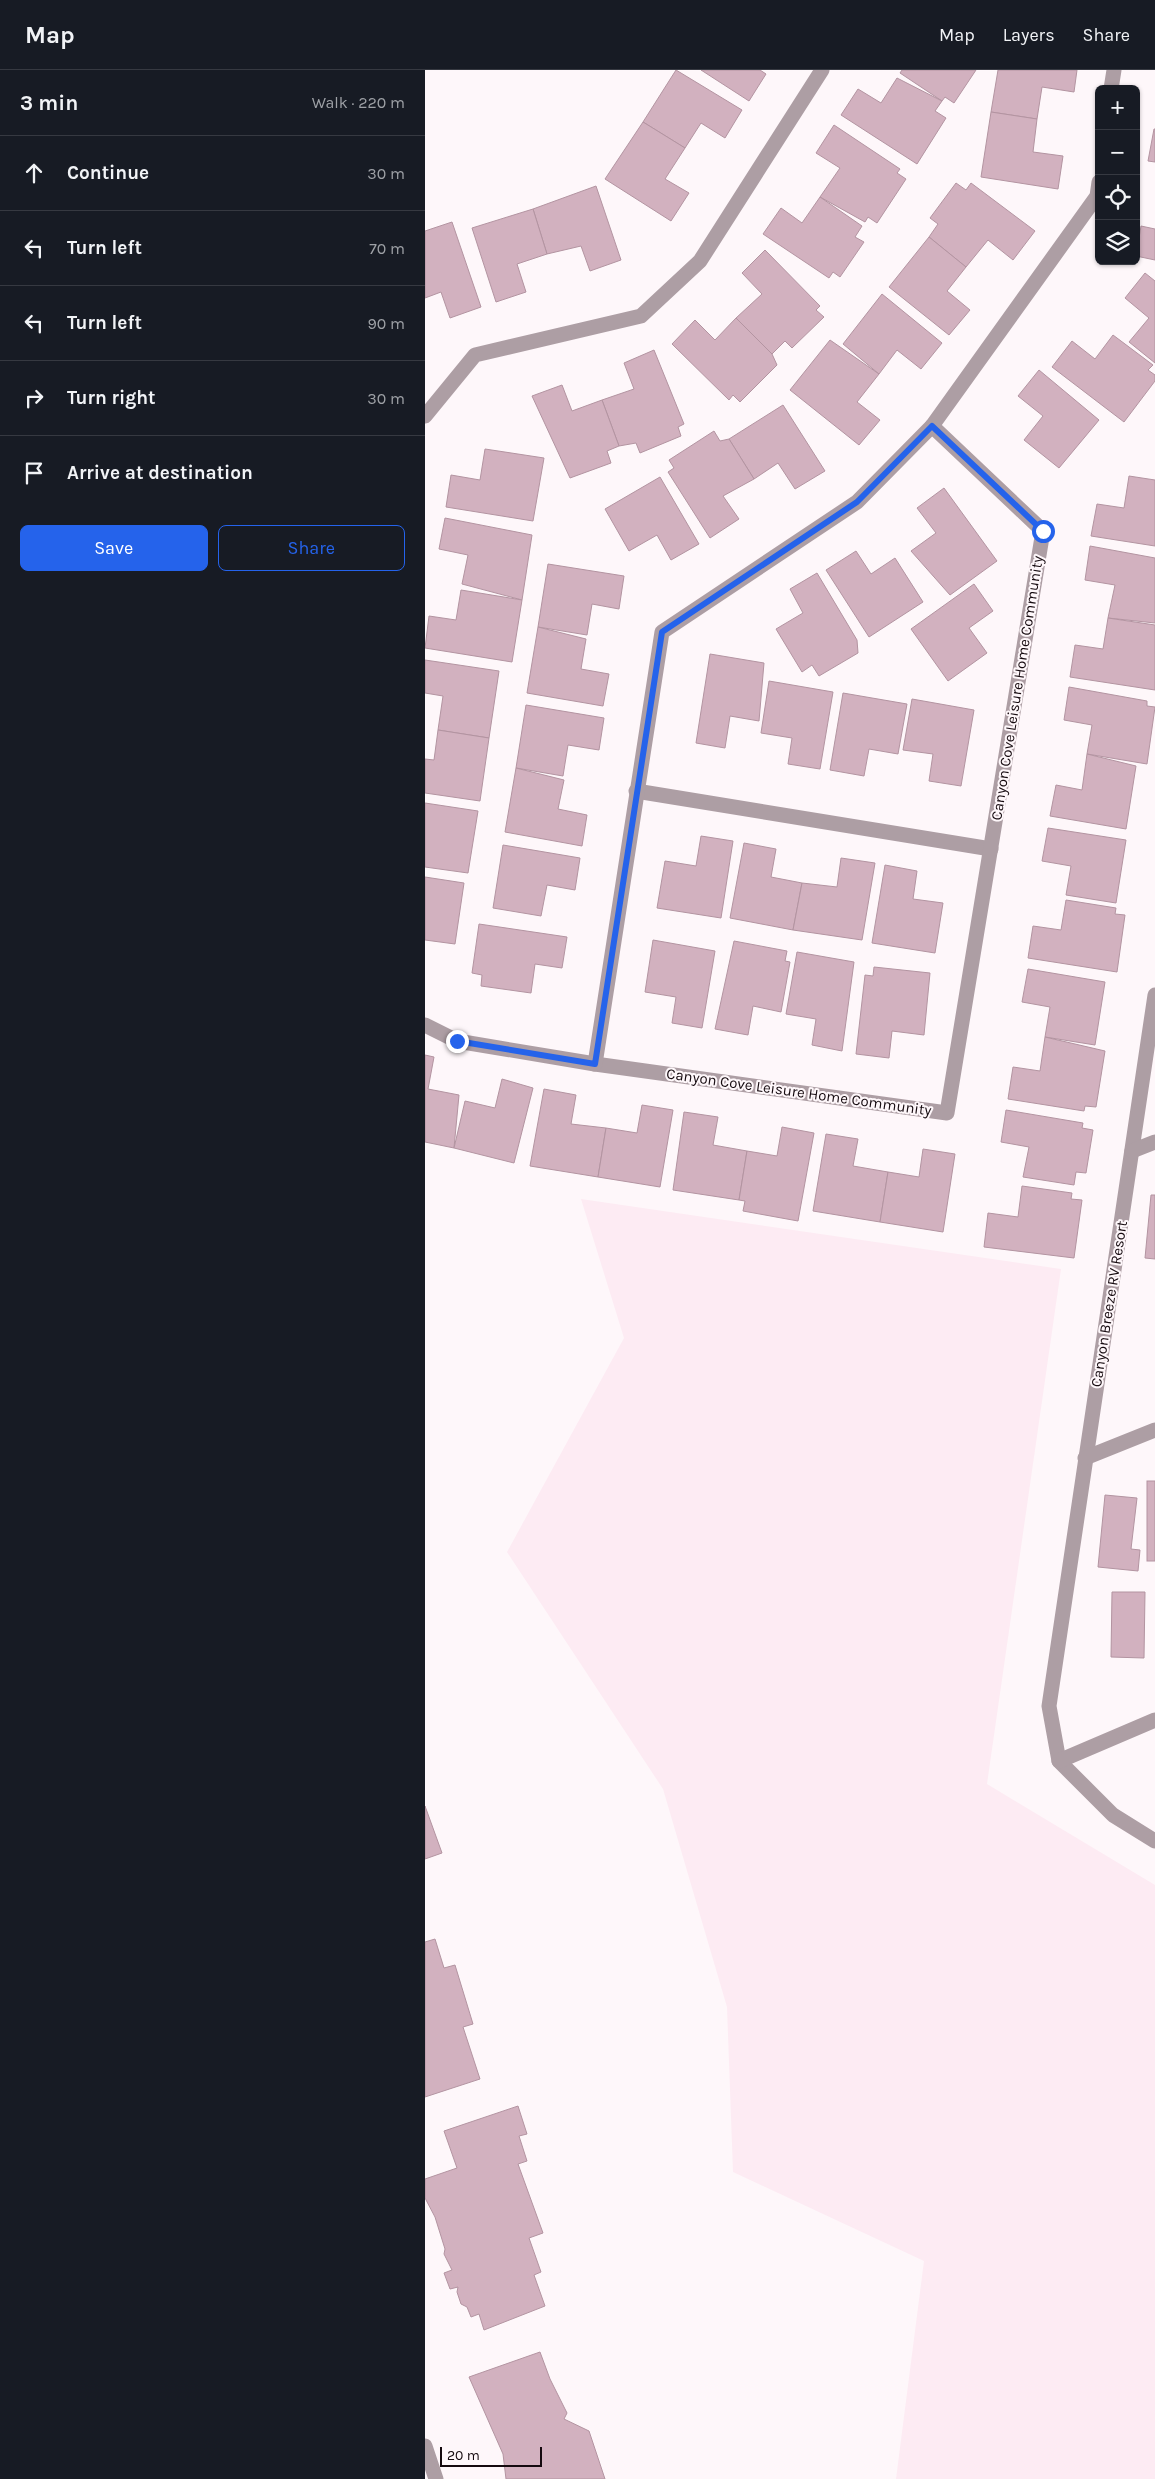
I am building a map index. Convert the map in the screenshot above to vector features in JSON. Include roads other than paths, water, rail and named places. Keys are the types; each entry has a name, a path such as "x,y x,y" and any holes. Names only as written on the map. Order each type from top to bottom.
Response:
{"street":[{"path":"425,416 475,355 641,316 700,261 822,70"},
{"path":"1112,85 1114,70"},
{"path":"595,1064 662,632 857,502 932,426 1095,199"},
{"name":"Canyon Cove Leisure Home Community","path":"425,1025 457,1041 595,1064 947,1113 1043,531 932,426"},
{"path":"636,790 991,848"},
{"name":"Canyon Breeze RV Resort","path":"1059,1760 1049,1706 1155,995"},
{"path":"1132,1151 1155,1142"},
{"path":"1085,1458 1155,1430"},
{"path":"1155,1720 1059,1760 1113,1816 1155,1841"},
{"path":"425,2446 437,2479"}]}
